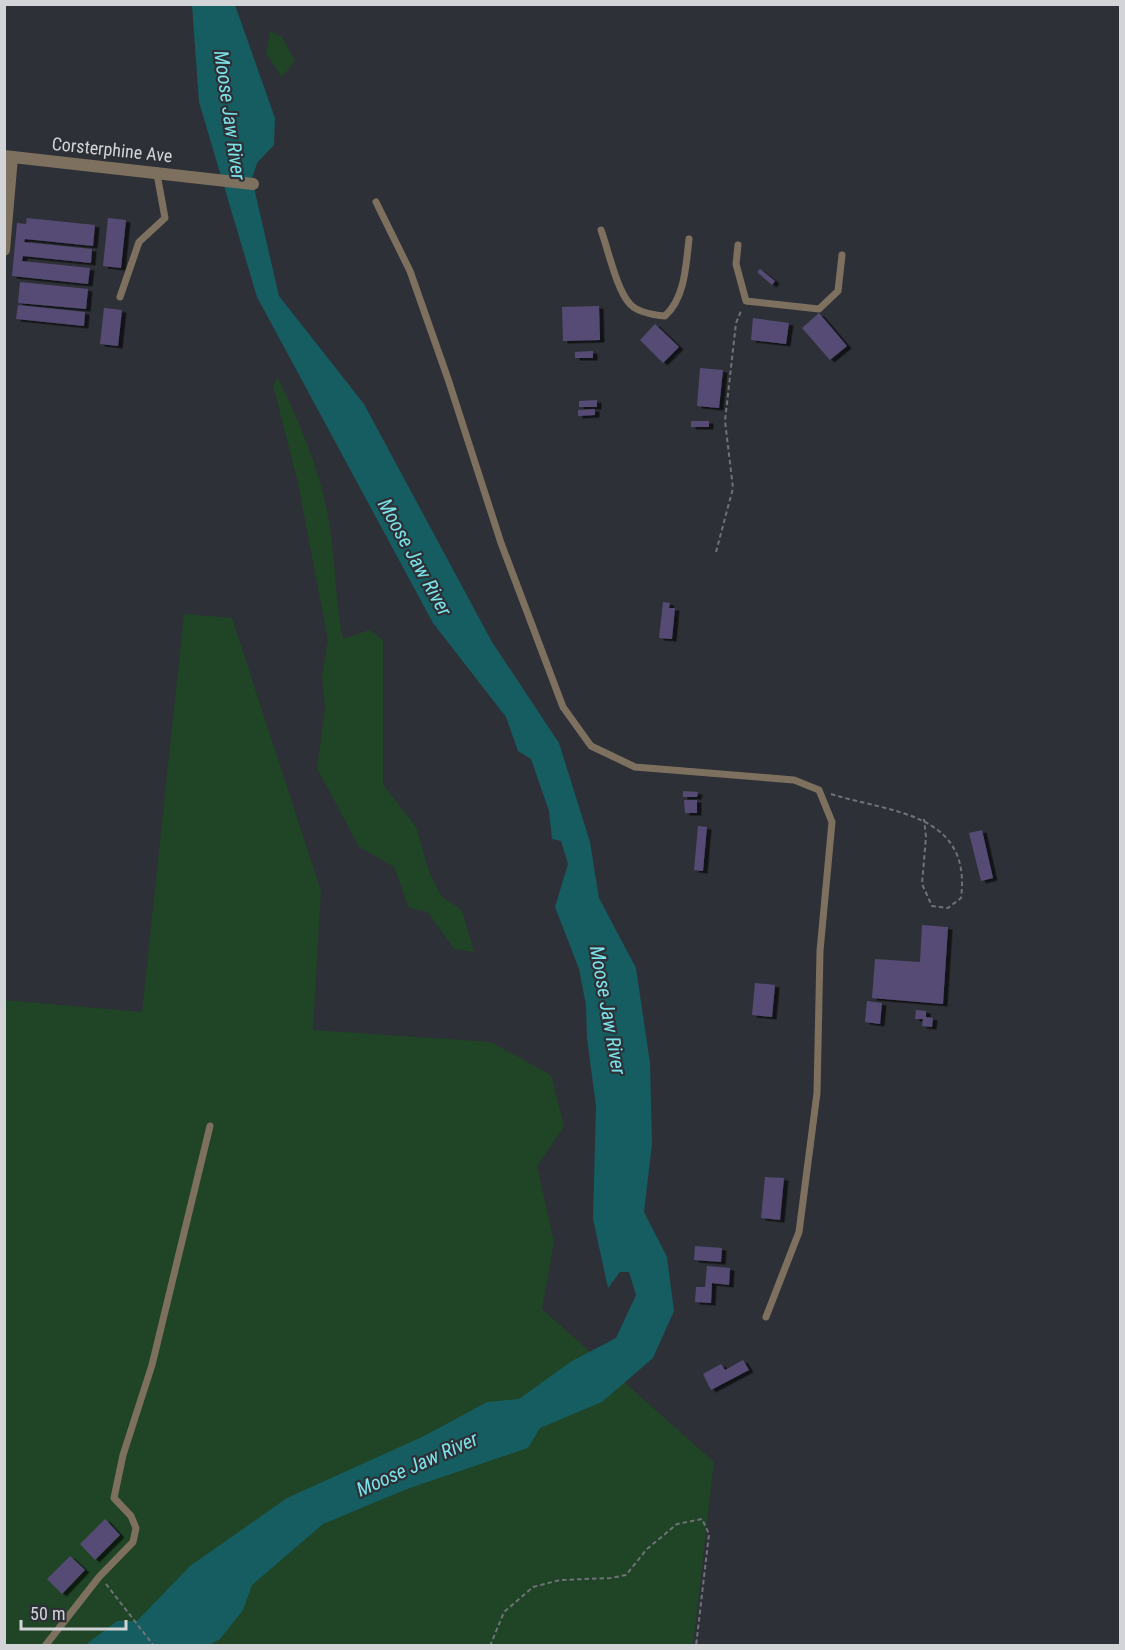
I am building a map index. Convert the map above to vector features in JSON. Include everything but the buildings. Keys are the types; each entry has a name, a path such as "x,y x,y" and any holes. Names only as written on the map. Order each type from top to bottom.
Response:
{"street":[{"name":"Corsterphine Ave","path":"8,157 253,184"},
{"path":"4,250 8,157"}],"lane":[{"path":"120,297 139,242 165,218 157,174"},
{"path":"376,202 410,271 501,543 563,707 591,746 635,767 794,780 819,790 832,822 820,951 817,1093 800,1232 766,1317"},
{"path":"601,230 620,285 630,304 650,314 665,316 676,306 686,268 689,239"},
{"path":"738,245 736,264 746,301 819,309 838,291 842,255"},
{"path":"45,1646 99,1577 121,1557 133,1542 136,1528 131,1516 114,1498 123,1455 152,1365 210,1126"}],"path":[{"path":"716,552 733,488 724,421 736,322 746,301"},
{"path":"819,790 924,819 951,841 964,876 961,898 948,908 932,906 922,885 926,837 924,819"},
{"path":"490,1646 504,1612 533,1587 560,1580 611,1578 626,1575 647,1549 677,1524 702,1519 709,1534 696,1646"},
{"path":"99,1577 154,1646"}],"green space":[{"path":"270,31 282,37 295,61 282,77 266,53"},
{"path":"278,378 303,433 317,471 327,509 343,639 369,630 383,640 383,784 416,827 429,871 441,896 462,910 474,952 454,949 428,912 409,908 394,867 359,847 317,768 325,708 322,676 328,640 298,483 273,385"},
{"path":"184,614 232,618 321,891 313,1030 491,1042 551,1075 564,1126 537,1166 554,1242 542,1309 714,1462 693,1645 5,1645 4,1000 142,1012"}],"water":[{"name":"Moose Jaw River","path":"192,5 235,5 275,118 274,145 257,163 252,179 279,296 364,404 492,642 559,743 590,842 599,898 636,968 650,1063 652,1144 644,1212 667,1257 674,1311 653,1358 602,1402 540,1428 528,1448 407,1489 323,1524 252,1585 243,1610 220,1639 209,1645 84,1646 117,1621 137,1621 190,1566 287,1498 424,1436 487,1402 519,1399 572,1361 616,1338 636,1295 629,1272 620,1272 608,1288 593,1219 596,1106 587,1038 586,1005 579,969 555,907 568,864 561,841 552,839 549,811 531,759 518,751 506,717 433,623 257,297 199,102"}]}
